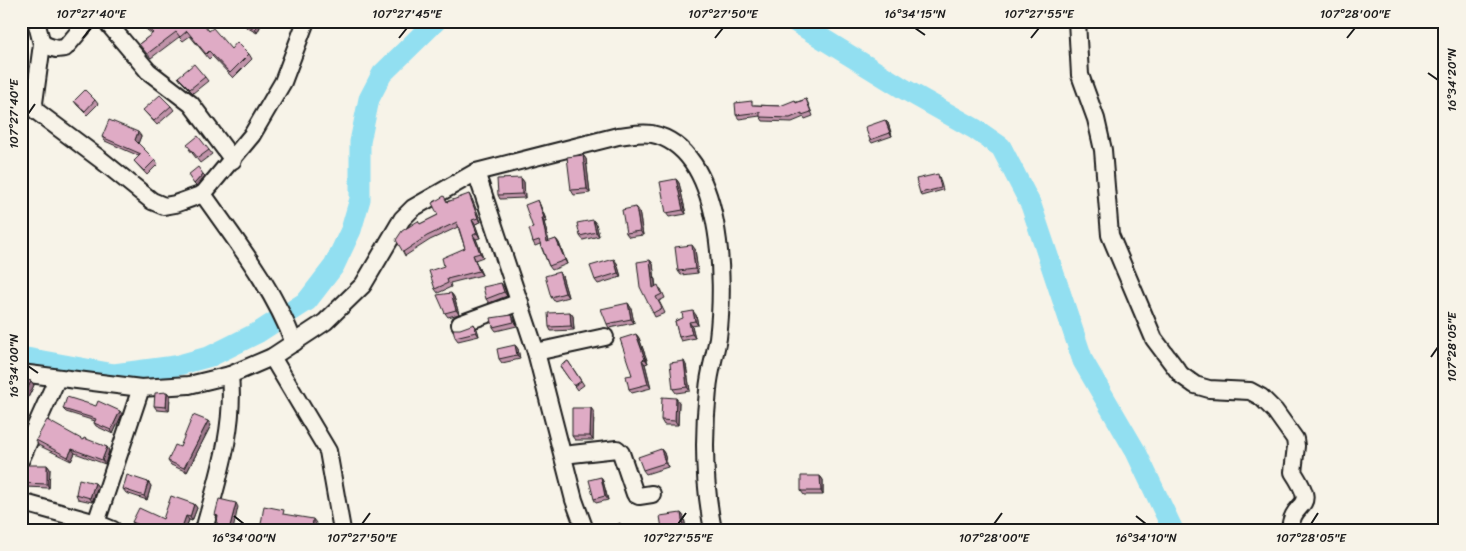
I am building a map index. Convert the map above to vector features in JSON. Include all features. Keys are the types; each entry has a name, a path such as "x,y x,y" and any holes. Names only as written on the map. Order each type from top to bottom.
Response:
{"street":[{"path":"36,21 42,44 34,103 36,111 41,117 90,151 158,204 175,204 202,194 233,160 273,102 283,82 306,21"},
{"path":"42,44 60,50 65,48 88,21"},
{"path":"106,21 148,71 191,104 233,160"},
{"path":"1077,21 1077,57 1080,75 1096,119 1103,150 1110,235 1135,298 1154,339 1181,375 1195,385 1209,389 1250,391 1261,396 1291,432 1296,446 1293,472 1305,490 1305,500 1291,519 1290,530"},
{"path":"21,373 141,388 189,385 230,375 272,357 316,329 363,285 409,211 476,172 618,136 639,133 653,135 668,140 693,163 704,181 710,202 720,259 718,337 708,390 705,465 707,498 714,530"},
{"path":"476,172 536,352 574,500 585,530"},
{"path":"202,194 243,250 283,316 294,344"},
{"path":"460,324 520,302"},
{"path":"536,352 605,337"},
{"path":"272,357 328,450 342,530"},
{"path":"204,530 228,441 231,412 230,375"},
{"path":"21,459 57,379"},
{"path":"94,526 141,388"},
{"path":"562,455 617,449 621,453 635,494 639,496 652,494"},
{"path":"21,502 94,526 113,530"}],"building":[{"path":"139,21 201,21 209,31 213,28 231,49 237,42 249,54 230,73 209,51 206,54 187,31 180,37 176,32 147,54 139,44 153,33"},
{"path":"244,21 258,21 255,29 243,23"},
{"path":"194,64 205,77 190,89 178,77"},
{"path":"85,90 95,100 85,111 74,101"},
{"path":"160,95 171,106 154,121 143,110"},
{"path":"806,99 811,112 802,115 802,113 790,118 760,117 760,112 736,115 735,103 752,101 752,105 780,106 795,100 796,103"},
{"path":"109,120 138,132 135,140 155,160 144,171 134,161 141,154 102,137"},
{"path":"885,120 890,133 870,140 865,127"},
{"path":"198,136 209,150 198,158 187,145"},
{"path":"583,155 587,189 571,190 567,157"},
{"path":"198,167 203,174 194,184 188,175"},
{"path":"938,174 941,188 920,193 916,179"},
{"path":"521,178 522,194 498,195 497,179"},
{"path":"676,179 683,210 666,213 660,182"},
{"path":"469,194 478,218 472,220 477,233 473,235 480,253 473,255 479,271 447,279 448,283 435,289 429,271 444,266 442,258 465,248 457,222 427,236 403,252 396,240 402,231 418,221 420,224 438,215 432,203 444,196 447,202"},
{"path":"538,200 544,218 542,218 547,242 556,239 565,260 549,266 539,240 533,242 529,229 533,228 525,205"},
{"path":"636,207 640,231 626,233 622,210"},
{"path":"593,220 596,232 580,236 577,223"},
{"path":"692,245 695,269 678,271 675,247"},
{"path":"614,259 618,273 595,280 590,266"},
{"path":"650,260 653,288 658,285 662,294 656,297 662,308 653,313 640,287 637,262"},
{"path":"559,272 565,293 551,297 545,276"},
{"path":"501,283 504,292 486,299 483,287"},
{"path":"451,293 456,310 445,313 437,295"},
{"path":"628,303 631,319 607,324 601,309"},
{"path":"693,311 695,321 689,322 692,334 679,337 675,321 683,318 682,313"},
{"path":"570,312 571,326 549,327 548,313"},
{"path":"512,315 514,322 493,327 491,318"},
{"path":"474,324 476,332 455,337 453,329 460,329"},
{"path":"636,334 645,359 642,360 648,384 629,389 626,376 632,375 620,339"},
{"path":"515,345 517,355 499,359 497,349"},
{"path":"568,361 581,381 574,386 560,366"},
{"path":"684,361 687,387 673,389 670,363"},
{"path":"21,379 31,381 24,396 21,395"},
{"path":"167,392 166,407 154,406 155,393"},
{"path":"67,397 96,406 98,401 120,411 111,430 94,423 96,419 63,409"},
{"path":"662,397 676,398 675,421 661,420"},
{"path":"572,408 591,408 590,436 572,436"},
{"path":"193,415 208,421 184,468 168,461 175,445 180,447"},
{"path":"47,420 83,440 84,438 107,447 102,460 72,449 68,457 36,440"},
{"path":"661,449 665,463 643,470 638,457"},
{"path":"22,465 47,465 47,484 22,483"},
{"path":"127,475 148,482 144,496 123,489"},
{"path":"801,476 820,476 821,491 801,491"},
{"path":"601,477 605,496 594,499 589,480"},
{"path":"79,479 95,483 90,498 76,494"},
{"path":"171,496 194,504 190,517 186,516 181,530 152,530 132,522 139,508 163,519"},
{"path":"219,499 236,503 229,530 216,530 218,516 215,515"},
{"path":"264,506 284,510 283,514 313,519 312,530 260,530"},
{"path":"681,513 683,526 662,529 660,516"},
{"path":"620,523 623,530 607,530"}],"waterway":[{"path":"21,357 114,374 175,366 211,356 259,332 307,301 334,266 351,230 360,199 360,142 369,99 382,74 436,21"},
{"path":"794,21 904,89 975,129 1001,147 1031,205 1083,361 1136,452 1173,530"}]}
